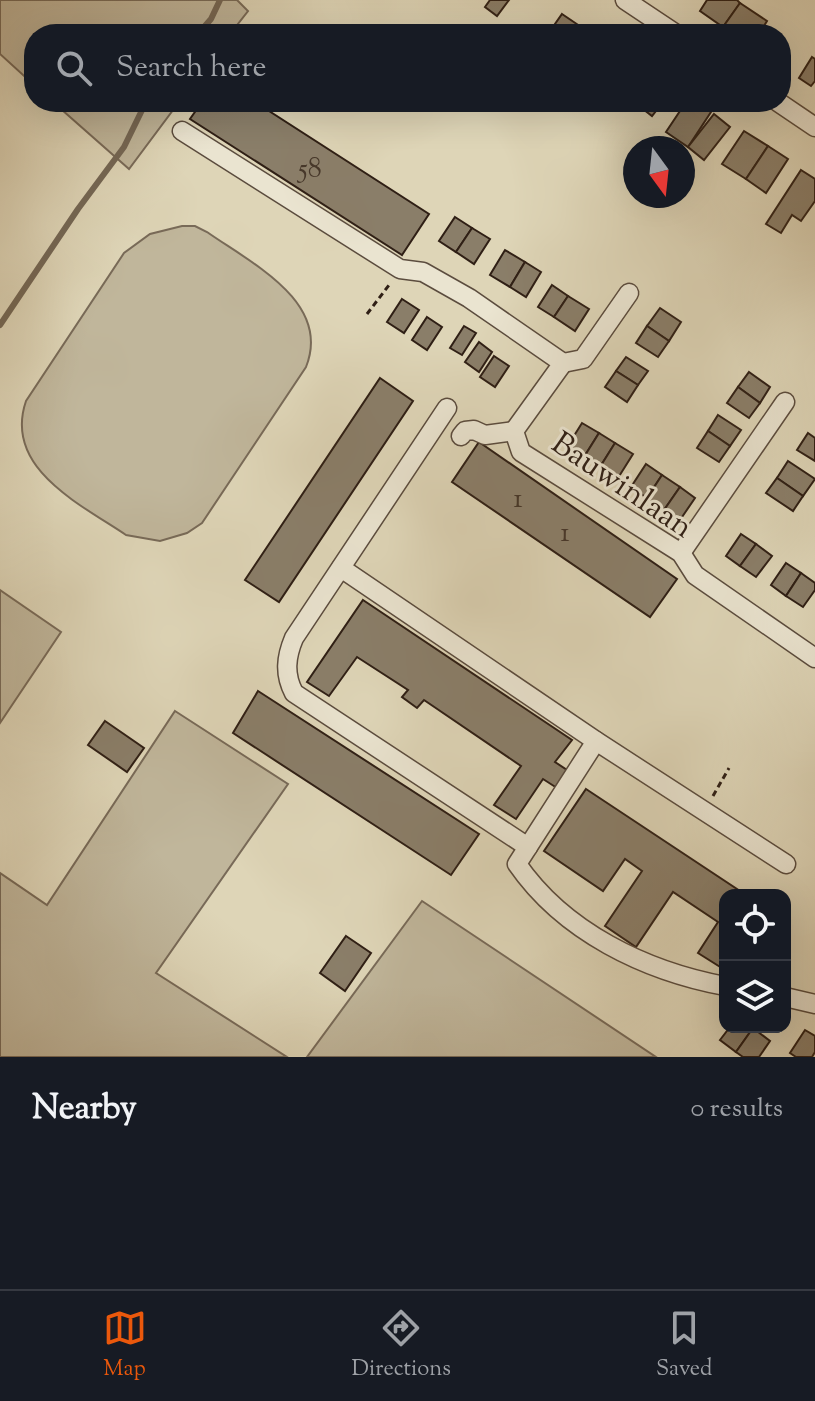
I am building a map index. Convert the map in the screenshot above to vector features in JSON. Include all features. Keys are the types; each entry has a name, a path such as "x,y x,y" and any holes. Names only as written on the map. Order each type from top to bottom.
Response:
{"street":[{"path":"625,0 661,24"},
{"path":"791,111 815,127"},
{"path":"182,131 396,267 423,272 469,298 563,363"},
{"name":"Bauwinlaan","path":"629,293 583,359 563,363 514,431 521,452 681,553 695,575 815,658"},
{"path":"681,553 785,402"},
{"path":"447,408 294,638 288,652 286,670 294,693 528,847"},
{"path":"461,436 465,431 474,430 485,435 514,431"},
{"path":"341,568 596,741 786,864"},
{"path":"596,741 517,864 536,893 603,943 639,962 719,984"},
{"path":"791,998 815,1004"}],"path":[{"path":"367,314 396,267"},
{"path":"705,811 729,768"}],"shaded area":[{"path":"0,0 237,0 248,11 238,24 24,24 24,76 0,54"},
{"path":"64,112 172,112 129,169"},
{"path":"195,226 207,232 265,271 283,287 298,304 308,323 311,344 306,367 202,523 187,533 160,541 126,535 50,482 35,465 25,446 22,425 26,401 124,253 150,234"},
{"path":"0,590 61,632 0,723"},
{"path":"175,711 288,784 156,973 287,1057 0,1057 0,873 47,905"},
{"path":"422,901 656,1057 307,1057"}],"building":[{"path":"490,0 509,0 497,16 485,7"},
{"path":"707,0 737,0 740,3 725,24 719,24 700,11"},
{"path":"740,3 767,21 765,24 725,24"},
{"path":"562,14 577,24 555,24"},
{"path":"812,57 815,59 815,81 811,86 799,78"},
{"path":"195,112 271,112 429,214 402,255 190,119"},
{"path":"679,112 711,112 695,136 672,136 666,132"},
{"path":"714,114 730,127 704,160 695,153 695,138"},
{"path":"744,131 768,146 746,179 722,164"},
{"path":"768,146 788,159 766,193 746,179"},
{"path":"801,170 815,179 815,201 801,221 792,215 781,233 766,224"},
{"path":"455,217 472,228 456,252 439,241"},
{"path":"472,228 490,239 474,264 456,252"},
{"path":"505,250 525,262 510,287 490,275"},
{"path":"525,262 541,272 526,297 510,287"},
{"path":"552,285 568,296 554,317 538,307"},
{"path":"568,296 589,309 575,331 554,317"},
{"path":"402,299 419,310 404,333 387,322"},
{"path":"660,308 681,322 669,341 647,326"},
{"path":"427,317 442,327 427,350 412,340"},
{"path":"464,326 476,333 462,355 450,348"},
{"path":"647,326 669,341 658,357 636,343"},
{"path":"479,342 492,352 479,372 465,362"},
{"path":"494,356 509,366 495,387 480,377"},
{"path":"626,357 648,371 638,385 616,371"},
{"path":"616,371 638,385 627,402 605,387"},
{"path":"749,372 770,387 760,403 738,387"},
{"path":"380,378 413,401 279,602 245,580"},
{"path":"738,387 760,403 749,418 727,403"},
{"path":"718,415 741,430 730,446 708,431"},
{"path":"582,423 599,433 584,457 567,447"},
{"path":"708,431 730,446 719,462 697,448"},
{"path":"599,433 615,443 600,467 584,457"},
{"path":"808,433 815,438 815,461 797,450"},
{"path":"479,442 677,579 650,617 452,482"},
{"path":"615,443 633,454 618,478 600,467"},
{"path":"788,461 815,479 803,496 777,478"},
{"path":"646,464 662,475 647,498 631,487"},
{"path":"662,475 680,487 664,510 647,498"},
{"path":"777,478 803,496 793,511 766,493"},
{"path":"680,487 695,498 680,520 664,510"},
{"path":"741,534 756,544 740,566 726,556"},
{"path":"756,544 772,556 756,577 740,566"},
{"path":"786,563 801,573 786,596 771,585"},
{"path":"801,573 815,583 815,590 803,607 786,596"},
{"path":"363,600 572,740 555,762 570,772 557,788 543,779 516,819 494,805 521,766 424,700 417,708 402,697 408,690 357,657 329,696 307,682"},
{"path":"258,691 479,834 451,875 233,733"},
{"path":"105,721 144,748 127,772 88,745"},
{"path":"586,789 737,889 719,889 719,966 698,953 718,922 673,892 636,947 605,926 642,871 625,859 603,891 544,851"},
{"path":"346,936 371,953 345,991 320,973"},
{"path":"805,1030 815,1036 815,1052 812,1057 796,1057 790,1053"},
{"path":"725,1033 749,1033 736,1052 720,1040"},
{"path":"749,1033 760,1033 770,1041 759,1057 743,1057 736,1052"}],"waterway":[{"path":"207,24 220,0"},
{"path":"0,325 124,147 141,112"}]}
